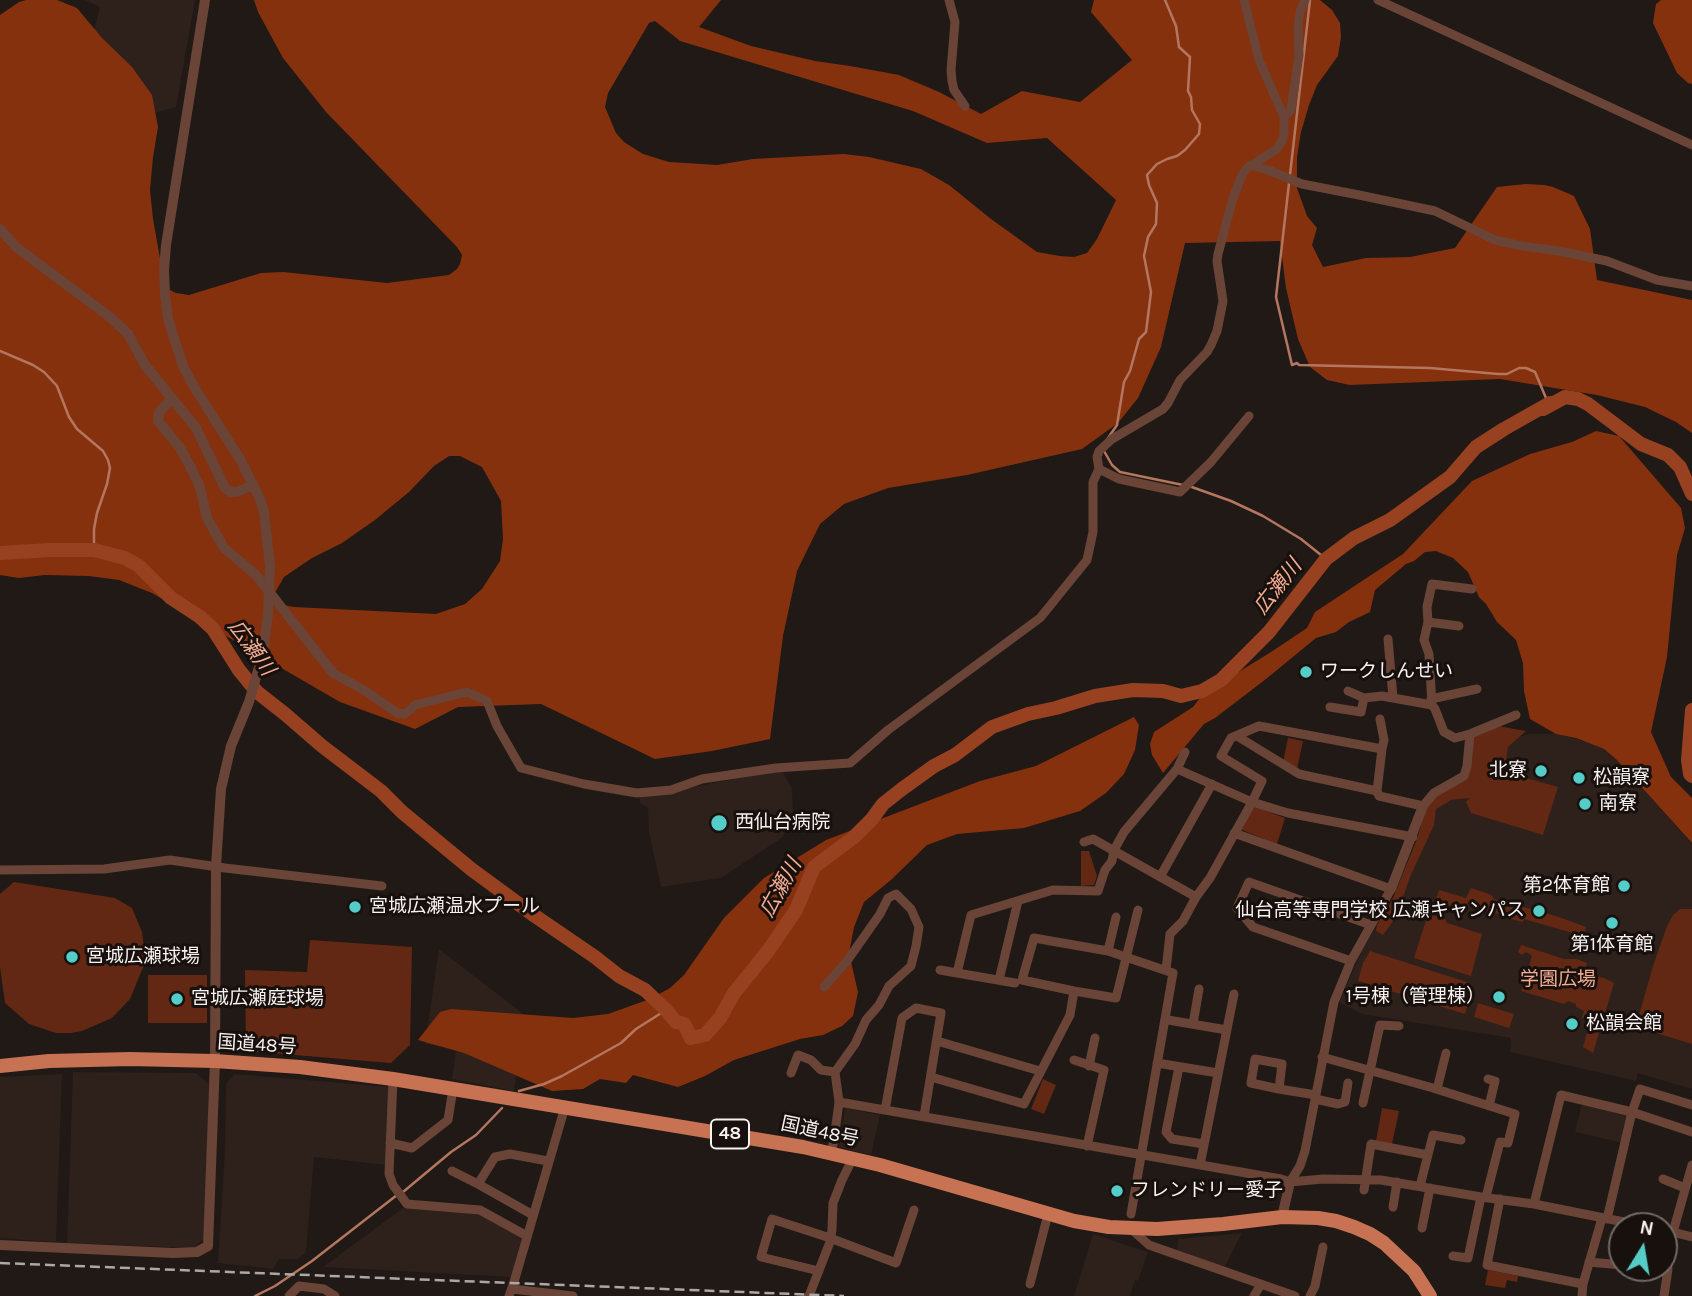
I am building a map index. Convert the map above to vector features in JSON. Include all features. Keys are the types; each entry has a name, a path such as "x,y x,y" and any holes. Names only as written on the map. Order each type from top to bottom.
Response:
{"highway":[{"name":"国道48号","path":"0,1066 116,1059 215,1061 300,1068 393,1079 761,1139 853,1158 1074,1221 1131,1222 1186,1228 1282,1217 1336,1221 1370,1234 1399,1255 1429,1293"}],"street":[{"path":"0,1245 173,1253 197,1252 208,1246 215,1061 216,866 221,789 231,746 249,702 263,653 270,566 260,499 240,459 183,366 168,319 165,295 166,245 205,0"},
{"path":"949,0 955,22 950,70 954,90 965,106"},
{"path":"172,399 159,412 158,421 189,464 200,487 206,517 224,548 256,575 333,673 397,713 405,714 415,705 467,692 487,701 497,726 521,768 584,784 637,793 671,790 702,779 776,768 850,764 888,730 1040,618 1087,560 1093,532 1093,482 1099,469 1097,457 1102,447 1122,432 1163,409 1180,380 1211,345 1222,312 1222,286 1217,261 1219,245 1238,184 1250,165 1277,149 1284,132 1284,117 1259,60 1244,0"},
{"path":"1284,117 1291,110 1298,65 1300,12 1305,0"},
{"path":"1378,0 1692,145"},
{"path":"1250,165 1302,184 1435,211 1495,240 1607,261 1657,280 1692,286"},
{"path":"0,229 16,247 110,317 128,334 145,365 196,428 225,488 237,492 253,485"},
{"path":"1099,469 1119,479 1180,492 1211,462 1249,416"},
{"path":"1472,589 1432,584 1424,640 1429,654 1431,702 1444,732 1455,737 1470,734 1516,715"},
{"path":"1428,622 1460,626"},
{"path":"1388,639 1393,698"},
{"path":"1348,691 1364,698 1382,696 1431,702 1476,689"},
{"path":"1330,706 1361,712 1364,698"},
{"path":"1380,719 1384,740 1377,791 1379,796 1423,806"},
{"path":"1166,970 1170,934 1183,921 1210,878 1262,781 1222,756 1231,738 1259,726 1382,749"},
{"path":"1282,1217 1290,1182 1305,1153 1334,1002 1352,961 1391,889 1423,806 1434,793 1464,776 1470,734"},
{"path":"1237,736 1299,774 1377,791"},
{"path":"957,973 971,915 1052,890 1098,891 1105,870 1112,861 1114,850 1132,821 1177,769 1185,752"},
{"path":"1177,769 1252,802 1288,813 1413,837"},
{"path":"1160,877 1212,784"},
{"path":"1234,834 1391,889"},
{"path":"1084,842 1093,839 1196,897"},
{"path":"0,870 104,869 170,860 382,886"},
{"path":"1352,961 1252,928 1237,908 1249,881 1371,925"},
{"path":"824,987 847,961 888,898 896,894 911,909 919,927 911,966 889,986 835,1072 839,1102 831,1153"},
{"path":"999,980 1018,901"},
{"path":"1138,910 1125,958 1116,998 1022,980 1034,938 1108,951 1125,958 1173,972 1131,1222 1149,1245 1295,1296"},
{"path":"1108,951 1116,917"},
{"path":"940,970 1015,984"},
{"path":"1193,1024 1199,989"},
{"path":"931,1077 1024,1104 1070,1015 1074,991"},
{"path":"1200,1165 1234,994"},
{"path":"885,1110 902,1018 916,1008 941,1013 924,1116"},
{"path":"1168,1020 1227,1030"},
{"path":"1363,1103 1380,1024 1399,1026"},
{"path":"1089,1066 1095,1038"},
{"path":"937,1041 1040,1071"},
{"path":"1437,1089 1446,1054"},
{"path":"792,1073 798,1055 811,1059 821,1070 835,1072"},
{"path":"1322,1057 1489,1106 1516,1109 1508,1143 1500,1142 1468,1258 1453,1256"},
{"path":"1074,1060 1104,1070 1087,1146"},
{"path":"1157,1063 1218,1073"},
{"path":"1179,1067 1167,1132 1172,1139 1204,1144"},
{"path":"393,1079 388,1174 407,1204 480,1210 527,1236"},
{"path":"1488,1079 1495,1081 1489,1106"},
{"path":"1279,1088 1338,1104 1345,1102 1348,1083"},
{"path":"390,1143 412,1148 448,1120 453,1089"},
{"path":"1582,1296 1589,1262 1604,1219 1640,1089 1692,1105"},
{"path":"1534,1204 1561,1095 1632,1112 1692,1132"},
{"path":"839,1102 1290,1182 1323,1179 1397,1182 1534,1204 1608,1220"},
{"path":"565,1107 510,1293 573,1296"},
{"path":"1422,1228 1428,1155 1433,1135 1461,1140"},
{"path":"1364,1190 1371,1144 1428,1155"},
{"path":"478,1184 495,1157 510,1154 548,1161"},
{"path":"809,1296 830,1238 833,1203 853,1158"},
{"path":"1676,1212 1692,1165"},
{"path":"452,1171 533,1215"},
{"path":"1663,1179 1685,1188"},
{"path":"1393,1207 1397,1182"},
{"path":"1500,1199 1487,1265 1583,1284"},
{"path":"819,1272 761,1257 772,1219 896,1263 914,1210"},
{"path":"1030,1284 1048,1214"},
{"path":"1310,1296 1315,1286 1323,1247"},
{"path":"1589,1262 1608,1264"},
{"path":"1254,1296 1261,1284"},
{"path":"289,1296 299,1286 324,1289 335,1296"}],"shaded area":[{"path":"57,0 77,8 102,38 132,67 152,95 158,127 150,190 163,275 170,290 189,295 261,273 283,272 387,283 449,275 457,269 462,255 326,112 283,58 254,0 721,0 699,27 751,46 815,61 899,75 981,114 1022,91 1080,102 1132,60 1091,12 1094,0 1320,0 1332,10 1340,23 1341,37 1338,56 1317,85 1301,132 1297,157 1297,188 1307,216 1317,228 1312,245 1323,267 1366,258 1410,257 1455,248 1497,187 1544,185 1574,196 1590,229 1597,280 1692,300 1692,433 1645,407 1597,395 1500,379 1350,385 1327,380 1310,367 1298,339 1286,288 1280,241 1185,243 1161,347 1138,398 1118,423 1082,449 967,475 888,488 844,504 820,524 797,571 783,636 770,739 655,759 541,704 458,707 415,729 340,702 152,593 119,580 89,576 45,575 19,578 0,575 0,15 19,2","holes":["655,21 680,41 913,111 987,143 1047,138 1116,200 1087,253 1074,257 1060,256 1037,252 949,185 921,169 844,154 753,159 717,165 669,162 643,154 624,142 616,133 605,107 608,93 649,23","449,456 460,456 482,467 501,501 503,539 500,561 482,589 465,604 436,614 294,607 278,604 272,598 284,577 375,520 409,492 434,466"]},
{"path":"85,0 195,0 176,107 118,123 91,41 100,7"},
{"path":"1661,0 1692,0 1692,84 1677,73 1653,23 1656,4"},
{"path":"1596,431 1619,436 1681,508 1685,528 1677,555 1667,657 1651,732 1671,777 1692,798 1692,843 1604,749 1576,738 1556,734 1530,719 1524,691 1523,663 1516,640 1497,622 1479,597 1468,572 1453,558 1436,551 1425,552 1406,564 1375,590 1370,612 1336,632 1316,638 1204,724 1163,773 1152,755 1150,744 1154,732 1193,707 1203,694 1307,628 1315,612 1403,554 1472,481 1530,454 1572,442"},
{"path":"1134,717 1139,725 1135,750 1124,774 1106,793 1080,811 1024,828 957,834 927,845 864,902 854,927 849,953 858,992 853,1016 842,1026 823,1035 800,1039 734,1060 678,1087 633,1075 626,1083 600,1079 583,1089 552,1091 464,1053 418,1040 440,1012 451,1009 573,1018 608,1014 650,999 670,988 684,975 724,918 764,878 826,840 980,781 1036,766"},
{"name":"仙台高等専門学校 広瀬キャンパス","path":"1530,734 1558,734 1603,749 1617,760 1692,844 1692,1089 1638,1073 1636,1081 1510,1052 1511,1038 1362,1014 1339,1002 1363,949 1393,898 1417,839 1426,808 1510,739"},
{"name":"西仙台病院","path":"782,770 792,789 793,814 783,837 721,878 661,887 649,832 648,808 640,803 640,797"},
{"path":"439,949 530,1019 520,1046 514,1091 452,1079 456,1049 425,1044"},
{"path":"73,1072 196,1073 209,1084 206,1236 194,1248 67,1243"},
{"path":"62,1074 56,1242 0,1238 0,1077"},
{"path":"234,1074 390,1087 387,1165 314,1157 306,1252 298,1259 279,1259 273,1269 218,1263 226,1084"},
{"path":"1582,1104 1630,1115 1623,1143 1575,1132"},
{"path":"845,1108 880,1115 871,1155 839,1147"},
{"path":"403,1208 480,1214 522,1238 512,1277 323,1267"},
{"path":"1242,1233 1224,1268 1177,1250 1178,1239"},
{"path":"1093,1234 1148,1252 1130,1296 1074,1296"}],"green space":[{"path":"1498,726 1526,731 1508,747 1506,760 1496,775 1502,771 1558,787 1543,835 1471,813 1466,802 1470,798 1451,800 1436,809 1434,825 1391,924 1383,935 1376,931 1417,839 1426,808 1435,796 1468,770 1474,736"},
{"path":"1288,738 1303,741 1297,769 1283,762"},
{"path":"1253,806 1285,818 1277,844 1242,830"},
{"path":"1081,851 1089,851 1097,876 1094,885 1081,886"},
{"name":"宮城広瀬球場","path":"14,882 115,898 132,908 142,932 144,965 130,999 112,1018 82,1031 56,1033 29,1024 5,1003 0,967 0,894"},
{"path":"1471,888 1489,894 1494,899 1586,927 1582,946 1574,943 1577,941 1576,934 1524,919 1523,922 1506,918 1456,902 1455,905 1451,904 1449,909 1434,905 1439,890 1466,898"},
{"path":"1680,909 1692,909 1692,1044 1650,1031 1637,1022 1667,926"},
{"path":"1428,914 1482,934 1471,976 1414,958"},
{"path":"310,940 412,947 410,1045 391,1063 246,1051 245,970 307,972"},
{"name":"学園広場","path":"1521,945 1564,959 1577,959 1587,963 1585,973 1614,983 1593,1053 1583,1047 1590,1022 1582,1017 1584,1011 1576,1007 1576,1004 1568,1001 1564,1004 1521,991 1532,956 1526,952 1522,955 1518,952"},
{"path":"1370,951 1470,983 1471,991 1465,1014 1358,981"},
{"name":"宮城広瀬庭球場","path":"148,975 207,975 207,1023 148,1023"},
{"path":"1478,1003 1514,1014 1509,1028 1474,1017"},
{"path":"1043,1079 1056,1085 1044,1114 1031,1109"},
{"path":"1382,1108 1399,1111 1392,1144 1376,1141"},
{"path":"1488,1270 1518,1276 1517,1282 1507,1280 1505,1288 1485,1285"}],"waterway":[{"path":"1106,441 1117,425 1124,382 1139,339 1146,332 1151,292 1144,256 1148,237 1156,224 1157,203 1147,175 1157,164 1185,150 1199,134 1200,124 1192,110 1188,91 1190,57 1179,47 1176,26 1165,0"},
{"path":"1310,0 1276,297 1292,365 1297,363 1430,368 1498,374 1526,368 1535,372 1550,403"},
{"path":"0,351 44,372 57,386 69,417 77,429 103,451 108,460 110,468 107,484 94,529 94,550"},
{"name":"広瀬川","path":"1543,409 1565,397 1588,404 1641,444 1668,455 1680,467 1692,494"},
{"name":"広瀬川","path":"0,553 94,550 125,558 139,566 171,598 213,629 239,670 257,692 381,791 402,812 471,869 619,976 645,990 676,1022 684,1024 691,1038 705,1035 720,1018 734,993 768,951 796,910 814,867 854,837 883,804 902,789 992,727 1028,714 1095,696 1133,690 1163,691 1181,696 1202,691 1221,680 1269,632 1326,559 1354,538 1390,520 1450,477 1476,447 1550,403"},
{"path":"1104,451 1112,465 1120,472 1183,485"},
{"path":"1189,486 1263,516 1301,539 1326,559"},
{"name":"広瀬川","path":"1692,710 1688,760 1692,776"},
{"path":"519,1091 562,1076 621,1043 636,1029 666,1010"},
{"path":"403,1192 476,1135 502,1108"},
{"path":"255,1296 312,1261 397,1195"}],"railway":[{"path":"0,1263 844,1296"}],"place":[{"name":"ワークしんせい","path":"1306,672"},
{"name":"北寮","path":"1541,771"},
{"name":"松韻寮","path":"1579,778"},
{"name":"南寮","path":"1585,804"},
{"name":"西仙台病院","path":"719,823"},
{"name":"第2体育館","path":"1624,886"},
{"name":"宮城広瀬温水プール","path":"355,907"},
{"name":"仙台高等専門学校 広瀬キャンパス","path":"1539,911"},
{"name":"第1体育館","path":"1612,923"},
{"name":"宮城広瀬球場","path":"72,957"},
{"name":"1号棟（管理棟）","path":"1499,997"},
{"name":"宮城広瀬庭球場","path":"177,999"},
{"name":"松韻会館","path":"1572,1024"},
{"name":"フレンドリー愛子","path":"1117,1191"}]}
